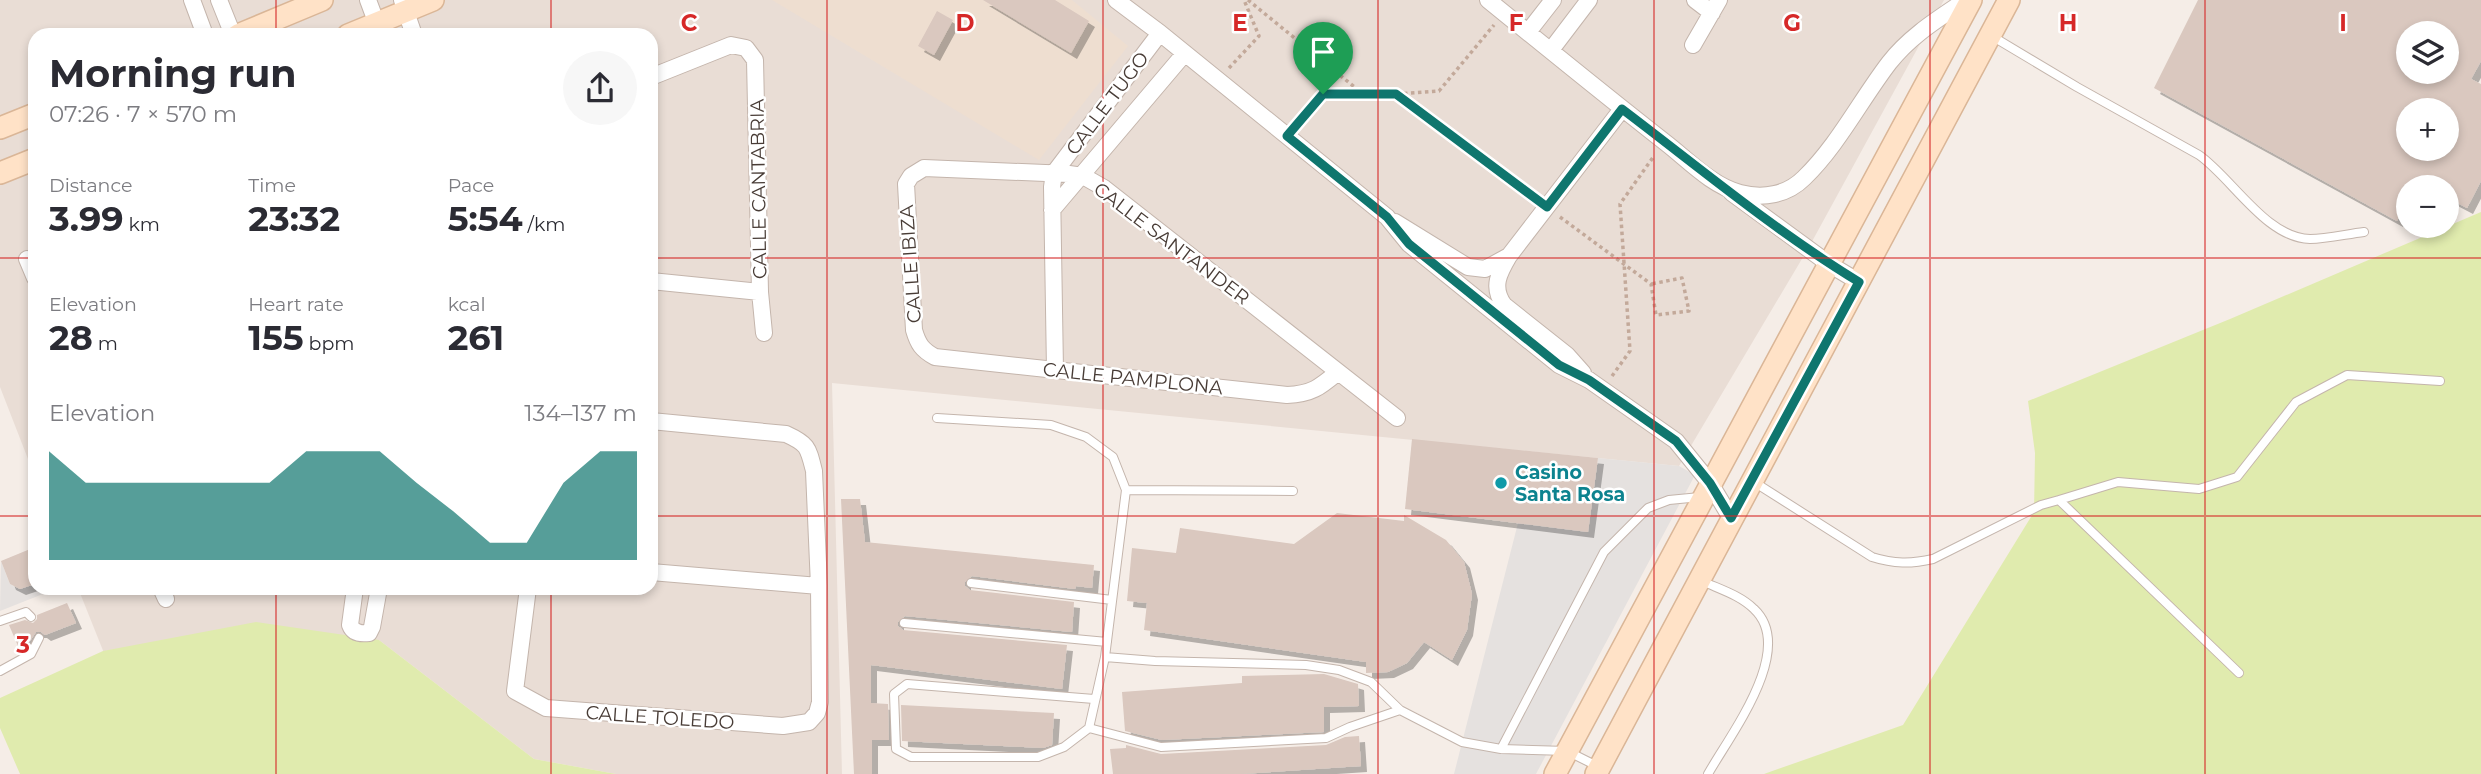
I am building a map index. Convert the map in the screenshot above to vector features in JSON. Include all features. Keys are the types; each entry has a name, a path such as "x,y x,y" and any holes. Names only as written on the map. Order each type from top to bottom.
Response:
{"main road":[{"path":"253,28 322,0"},
{"path":"380,28 404,6 433,0"},
{"path":"1555,774 1969,0"},
{"path":"1598,770 2009,0"},
{"path":"0,128 28,117"},
{"path":"0,173 28,162"}],"street":[{"path":"192,0 202,28"},
{"path":"219,0 233,28"},
{"path":"369,0 379,28"},
{"path":"1116,0 1387,217 1468,267 1485,269 1509,256"},
{"path":"1488,0 1719,184 1829,264 1859,282"},
{"path":"1528,32 1553,0"},
{"path":"1551,50 1589,0"},
{"path":"1693,45 1715,7 1695,0"},
{"path":"1719,184 1738,193 1759,196 1773,195 1796,186 1833,144 1889,62 1920,31 1969,0"},
{"path":"404,6 412,28"},
{"name":"CALLE TUGO","path":"1054,173 1160,33"},
{"name":"CALLE CANTABRIA","path":"658,74 731,45 746,48 755,60 764,333"},
{"name":"CALLE TUGO","path":"1052,210 1185,53"},
{"path":"1106,104 1128,121"},
{"path":"1595,384 1567,355 1504,305 1499,298 1497,281 1509,256 1622,109"},
{"name":"CALLE SANTANDER","path":"911,176 925,168 1083,176 1104,188 1397,418"},
{"path":"1054,173 1052,210 1055,370"},
{"name":"CALLE IBIZA","path":"911,176 906,184 906,195 914,330 923,351"},
{"path":"1387,217 1409,244 1559,365 1595,384 1676,441 1707,490 1731,518"},
{"path":"658,282 761,292"},
{"name":"CALLE PAMPLONA","path":"923,351 947,359 1287,396 1316,390 1338,372"},
{"path":"658,422 786,434 804,442 814,471 819,586 658,573"},
{"name":"CALLE TOLEDO","path":"527,595 515,691 546,708 783,726 809,722 817,713 820,702 819,586"},
{"path":"354,595 351,629 369,633 378,595"}],"lane":[{"path":"1990,35 2199,155 2270,223 2294,236 2310,239 2364,232"},
{"path":"1753,481 1872,557 1890,563 1914,563 1941,556 2041,506 2118,482 2199,489 2237,477 2296,402 2347,375 2440,381"},
{"path":"937,418 1051,425 1086,437 1113,457 1126,490 1105,657 1089,728 1064,747 1038,757 911,757 896,749 894,694 907,684 1094,699"},
{"path":"1126,490 1293,491"},
{"path":"1501,749 1604,552 1648,508 1707,490"},
{"path":"2059,500 2239,673"},
{"path":"1699,580 1743,600 1756,610 1765,624 1769,649 1763,678 1708,774"},
{"path":"971,583 1112,600"},
{"path":"0,621 26,612 31,617"},
{"path":"904,623 1107,642"},
{"path":"0,671 32,654 39,638"},
{"path":"1105,657 1325,667 1371,682 1400,710 1462,742 1501,749 1567,751 1598,770"},
{"path":"1089,728 1161,747 1326,738 1400,710"}],"path":[{"path":"1218,80 1259,37 1246,0"},
{"path":"1246,0 1363,94"},
{"path":"1287,136 1323,94 1439,91 1504,13"},
{"path":"1396,94 1651,284 1656,315 1689,311 1682,278 1651,284"},
{"path":"1595,384 1630,351 1620,204 1665,141"}],"shaded area":[{"path":"0,0 1944,0 1809,247 1679,466 832,383 842,774 616,774 534,759 379,640 104,653 81,595 658,595 658,28 28,28 28,459 0,387"},
{"path":"772,0 1072,0 1128,46 1039,160"},
{"path":"1598,458 1679,466 1695,475 1536,774 1454,774 1518,523 1588,532"},
{"path":"1,561 10,584 20,589 28,586 28,595 40,595 0,611"}],"green space":[{"path":"2481,212 2481,774 1764,774 1903,725 2034,512 2035,453 2028,401 2420,238 2459,238 2459,221"},
{"path":"256,622 379,640 534,759 616,774 20,774 0,728 0,698 103,651"}],"building":[{"path":"983,0 1055,0 1089,21 1071,53"},
{"path":"2198,0 2481,0 2481,61 2471,79 2481,84 2481,181 2467,208 2459,204 2459,175 2396,175 2396,220 2154,88"},
{"path":"937,11 953,20 934,55 918,46"},
{"name":"Casino Santa Rosa","path":"1412,439 1598,458 1588,532 1405,509"},
{"path":"841,499 860,499 865,542 1094,565 1092,588 1076,586 1075,589 972,576 965,582 965,586 970,590 1074,602 1072,632 905,616 898,622 898,626 903,630 1067,645 1062,689 871,665 871,703 888,704 889,740 872,740 872,774 854,774"},
{"path":"1337,513 1404,521 1404,515 1446,540 1464,562 1472,594 1467,630 1452,660 1424,642 1407,663 1388,672 1366,673 1366,662 1144,630 1147,603 1127,601 1132,548 1176,553 1180,528 1294,544"},
{"path":"28,550 28,586 20,589 10,584 1,561"},
{"path":"67,603 76,623 45,635 36,632 30,641 18,646 9,625 25,620 33,623 37,615"},
{"path":"1324,674 1358,684 1359,706 1324,707 1324,732 1162,740 1125,731 1122,692 1242,683 1242,676"},
{"path":"901,705 1054,713 1052,745 1043,748 902,741"},
{"path":"1359,736 1361,766 1241,774 1113,774 1110,749 1126,748 1126,745 1161,754 1326,745 1345,737"}],"place":[{"name":"Casino Santa Rosa","path":"1501,483"}],"route":[{"path":"1323,94 1396,94 1547,207 1622,109 1719,184 1829,264 1859,282 1731,518 1710,483 1676,441 1589,380 1559,365 1409,244 1387,217 1287,136 1323,94"}]}
